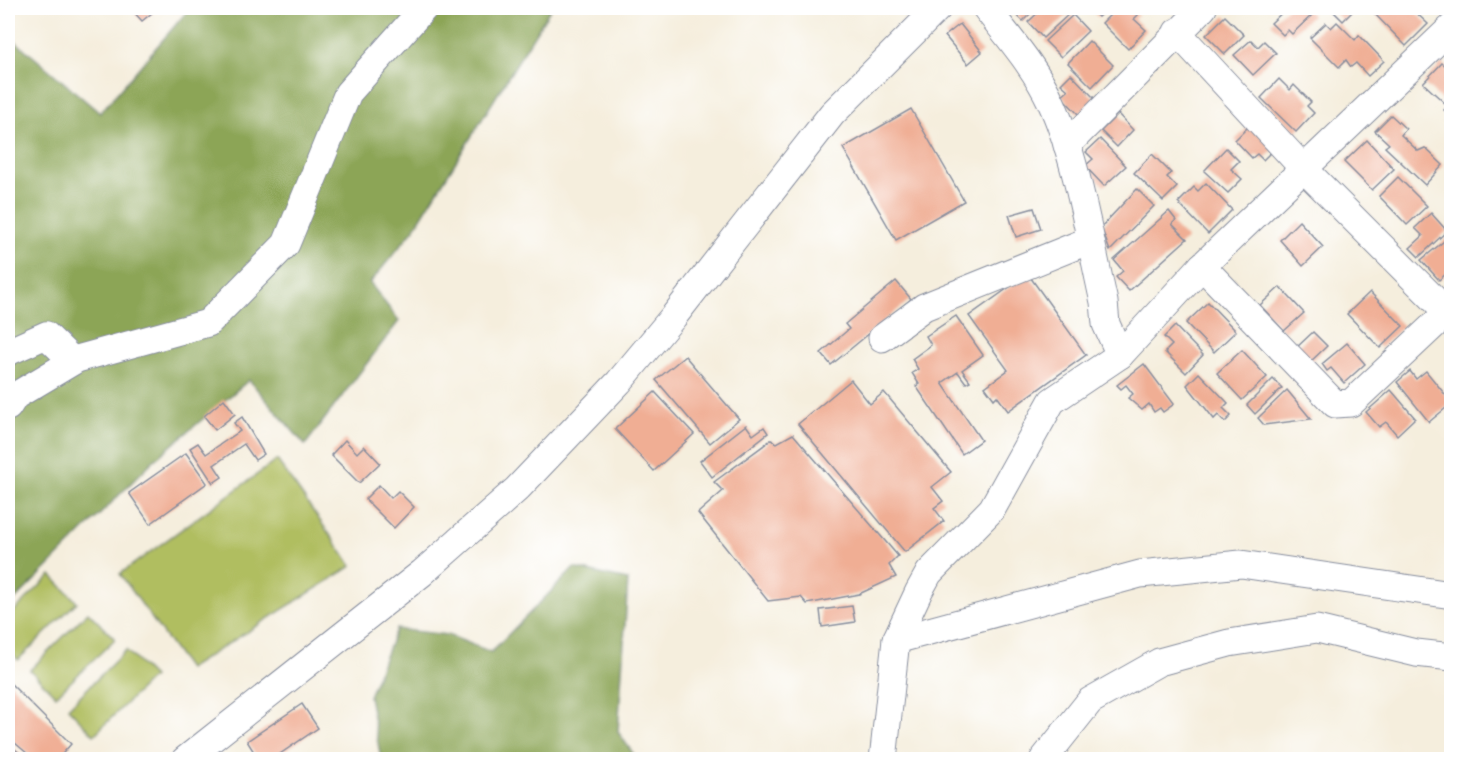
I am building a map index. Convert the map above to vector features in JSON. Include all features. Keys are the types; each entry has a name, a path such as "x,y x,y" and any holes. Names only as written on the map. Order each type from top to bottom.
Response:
{"street":[{"path":"8,407 15,396 73,361 208,323 286,244 348,93 424,8"},
{"path":"185,759 422,573 517,489 619,382 832,114 938,8"},
{"path":"986,8 1034,71 1052,103 1067,145 1104,302 1106,324 1120,355"},
{"path":"1067,145 1203,8"},
{"path":"883,759 896,640 929,573 965,539 992,509 1052,401 1120,355 1202,266 1452,27"},
{"path":"1177,32 1305,170 1449,310 1351,403 1335,404 1202,266"},
{"path":"882,338 924,307 1090,240"},
{"path":"8,352 46,335 73,361"},
{"path":"896,640 1140,573 1241,564 1452,595"},
{"path":"1043,759 1090,700 1159,662 1229,643 1317,629 1416,653 1452,657"}],"green space":[{"path":"190,8 551,8 414,229 370,283 399,321 305,445 249,380 152,462 8,607 8,35 100,113"},
{"path":"277,460 352,566 188,669 120,574"},
{"path":"574,568 628,580 618,732 637,759 381,759 369,696 396,629 448,635 491,652"},
{"path":"51,575 77,602 18,660 8,649 8,617"},
{"path":"88,612 115,639 56,696 30,670"},
{"path":"126,650 153,677 94,735 68,708"}],"building":[{"path":"130,8 158,8 142,21"},
{"path":"1009,8 1036,8 1023,21"},
{"path":"1043,8 1066,8 1071,12 1043,38 1028,22"},
{"path":"1089,8 1108,8 1098,17"},
{"path":"1117,8 1130,8 1138,15 1134,19 1146,30 1128,49 1102,23"},
{"path":"1287,8 1305,8 1312,15 1292,34 1288,30 1283,35 1271,23"},
{"path":"1356,8 1343,21 1332,10"},
{"path":"1369,8 1411,8 1428,24 1406,46"},
{"path":"1073,15 1088,31 1061,57 1045,41"},
{"path":"1225,16 1244,35 1225,54 1206,35"},
{"path":"1337,22 1355,40 1359,35 1384,61 1368,76 1356,63 1351,67 1346,60 1339,67 1310,38 1326,23 1331,28"},
{"path":"960,24 982,52 968,64 945,36"},
{"path":"1251,40 1258,47 1264,41 1276,53 1253,75 1234,55"},
{"path":"1089,41 1113,65 1092,87 1068,63"},
{"path":"1442,63 1452,71 1452,117 1444,110 1448,106 1423,83"},
{"path":"1071,74 1095,99 1079,115 1061,96 1068,90 1061,84"},
{"path":"1279,79 1290,90 1294,85 1311,102 1307,106 1314,113 1296,132 1261,98"},
{"path":"911,109 964,201 896,240 843,148"},
{"path":"1118,114 1133,130 1117,147 1101,131"},
{"path":"1391,115 1406,129 1401,135 1418,151 1425,148 1443,165 1425,185 1385,147 1389,144 1375,131"},
{"path":"1250,125 1274,149 1263,160 1257,154 1252,158 1235,140"},
{"path":"1100,139 1126,166 1104,186 1085,166 1093,159 1086,152"},
{"path":"1367,140 1394,169 1372,190 1344,162"},
{"path":"1226,148 1239,161 1231,169 1242,179 1228,193 1204,171"},
{"path":"1152,154 1171,173 1167,177 1177,187 1163,201 1134,173"},
{"path":"1398,177 1427,206 1407,225 1379,196"},
{"path":"1206,183 1232,210 1208,234 1178,203 1194,187 1198,191"},
{"path":"1137,189 1154,206 1110,251 1101,227"},
{"path":"1034,208 1041,229 1016,237 1009,215"},
{"path":"1169,211 1176,220 1172,224 1187,239 1129,291 1116,277 1123,271 1114,260"},
{"path":"1431,213 1447,231 1419,257 1410,248 1423,236 1415,228"},
{"path":"1299,221 1323,247 1303,266 1280,240"},
{"path":"1449,237 1452,240 1452,281 1446,274 1439,280 1421,260"},
{"path":"1028,274 1086,355 1008,411 997,396 994,399 985,387 1008,370 969,316"},
{"path":"896,281 911,299 831,365 821,353 849,329 845,324"},
{"path":"1280,287 1304,313 1284,331 1260,305"},
{"path":"1370,292 1403,326 1380,348 1347,314"},
{"path":"1208,302 1236,331 1214,352 1186,323"},
{"path":"956,316 983,355 962,370 970,381 966,383 958,372 942,383 981,440 962,454 916,386 919,384 912,373 918,369 912,359 931,345 926,336"},
{"path":"1175,326 1203,355 1186,373 1165,352 1172,345 1164,337"},
{"path":"1313,332 1327,346 1308,364 1295,349"},
{"path":"1347,343 1365,364 1344,383 1331,368 1327,371 1322,364"},
{"path":"1242,350 1267,377 1242,400 1217,373"},
{"path":"685,356 739,419 710,443 656,380"},
{"path":"1144,364 1174,404 1163,412 1160,408 1154,412 1149,404 1142,410 1128,398 1133,394 1126,385 1121,389 1117,385"},
{"path":"1410,371 1416,379 1426,371 1452,403 1429,422 1397,382"},
{"path":"1199,373 1228,403 1223,408 1231,416 1225,422 1218,415 1214,419 1187,385"},
{"path":"1273,379 1282,388 1255,414 1247,405"},
{"path":"851,380 870,404 884,392 951,472 932,487 943,501 934,508 944,521 905,552 798,424"},
{"path":"1287,390 1311,419 1264,425 1258,418"},
{"path":"1391,390 1415,418 1397,435 1386,422 1379,427 1366,412"},
{"path":"655,392 694,434 654,471 615,429"},
{"path":"224,399 235,414 215,430 204,416"},
{"path":"242,417 264,454 255,460 244,444 214,465 222,477 213,483 190,448 198,443 206,454 240,431 234,423"},
{"path":"746,425 753,435 764,427 768,433 712,477 700,461"},
{"path":"793,434 898,556 889,565 896,577 859,594 807,604 801,597 768,601 698,513 723,491 714,482 771,440 777,443"},
{"path":"345,440 357,453 364,446 380,463 359,483 331,455"},
{"path":"186,453 207,483 150,524 129,493"},
{"path":"379,485 391,498 398,491 414,507 394,528 365,499"},
{"path":"852,606 855,622 822,627 820,610"},
{"path":"8,681 71,744 57,760 45,760 40,756 35,760 8,737"},
{"path":"302,704 318,728 271,760 259,760 247,741"},
{"path":"8,744 29,760 8,760"}]}
